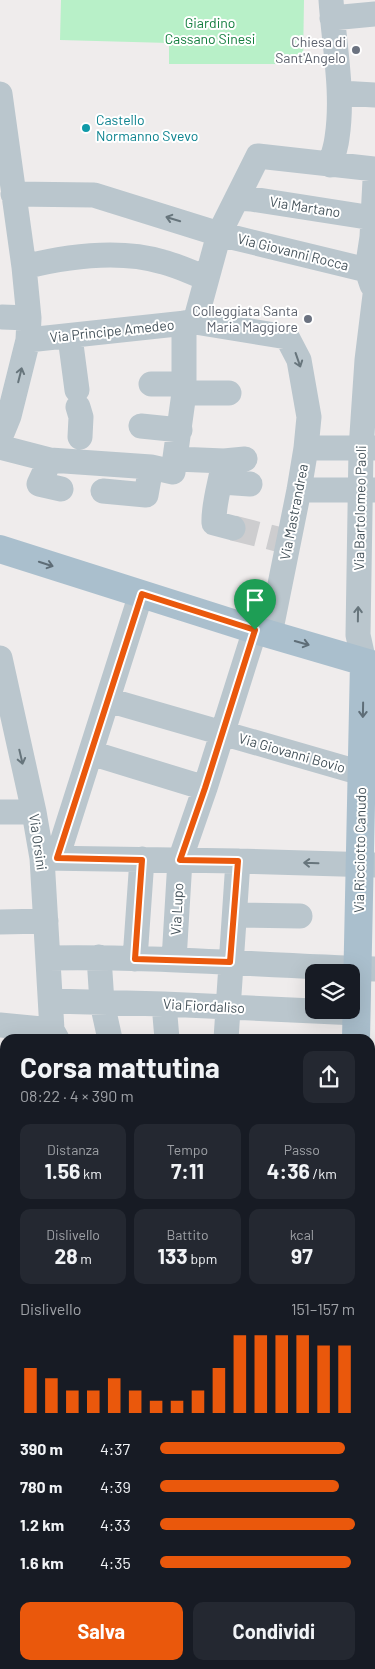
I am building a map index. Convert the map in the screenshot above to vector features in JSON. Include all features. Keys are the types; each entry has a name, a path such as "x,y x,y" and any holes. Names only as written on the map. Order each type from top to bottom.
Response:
{"main road":[{"path":"0,549 263,632 371,661"},
{"name":"Via Ricciotto Canudo","path":"356,1026 366,969 371,661"}],"street":[{"path":"330,164 337,140 340,93 331,9 375,14"},
{"path":"340,93 375,95"},
{"path":"0,94 5,168 14,194 10,239 24,267 28,329 3,423"},
{"path":"0,447 50,460 151,468 174,472 180,430 189,323 207,278 219,234 258,156 375,169"},
{"name":"Via Bartolomeo Paoli","path":"371,661 358,635 367,532 368,449 375,295 367,270 372,236 375,180"},
{"name":"Via Giovanni Rocca","path":"14,194 94,195 219,234 367,270"},
{"name":"Via Martano","path":"237,198 373,218"},
{"path":"24,267 48,261 74,258 129,256 162,262 207,278"},
{"name":"Via Principe Amedeo","path":"2,317 28,329 70,337 189,323 287,337 299,360 308,417 306,448"},
{"path":"70,337 79,413"},
{"path":"151,384 229,393"},
{"path":"142,426 180,430"},
{"path":"306,448 368,449"},
{"name":"Via Mastrandrea","path":"263,632 299,490 306,448"},
{"path":"176,459 230,467 250,484"},
{"path":"50,460 39,484 61,489"},
{"path":"230,467 213,512 214,523 233,528"},
{"path":"103,491 156,498 151,468"},
{"path":"299,490 368,491"},
{"path":"142,594 91,754 49,858 367,865"},
{"name":"Via Lupo","path":"174,960 180,860 222,733 263,632"},
{"name":"Via Orsini","path":"0,660 7,729 49,858 46,921 54,1034"},
{"name":"Via Giovanni Bovio","path":"108,700 368,775"},
{"path":"91,754 205,788"},
{"path":"0,812 34,812"},
{"path":"135,959 142,860"},
{"path":"226,1034 238,861"},
{"path":"235,916 300,916"},
{"path":"0,922 46,921"},
{"path":"99,957 102,1003 109,1034"},
{"path":"48,958 99,957 366,969"},
{"name":"Via Fiordaliso","path":"51,1001 228,1008 356,1026"},
{"path":"164,1004 167,1034"},
{"path":"0,1025 44,1034"}],"green space":[{"name":"Giardino Cassano Sinesi","path":"61,0 304,0 303,62 302,64 169,64 169,43 60,40"}],"tunnel":[{"path":"233,528 281,540"}],"place":[{"name":"Chiesa di Sant'Angelo","path":"356,50"},
{"name":"Castello Normanno Svevo","path":"86,128"},
{"name":"Colleggiata Santa Maria Maggiore","path":"308,319"}],"route":[{"path":"142,594 255,630 180,860 238,861 230,962 135,959 142,860 57,858 142,594"}]}
